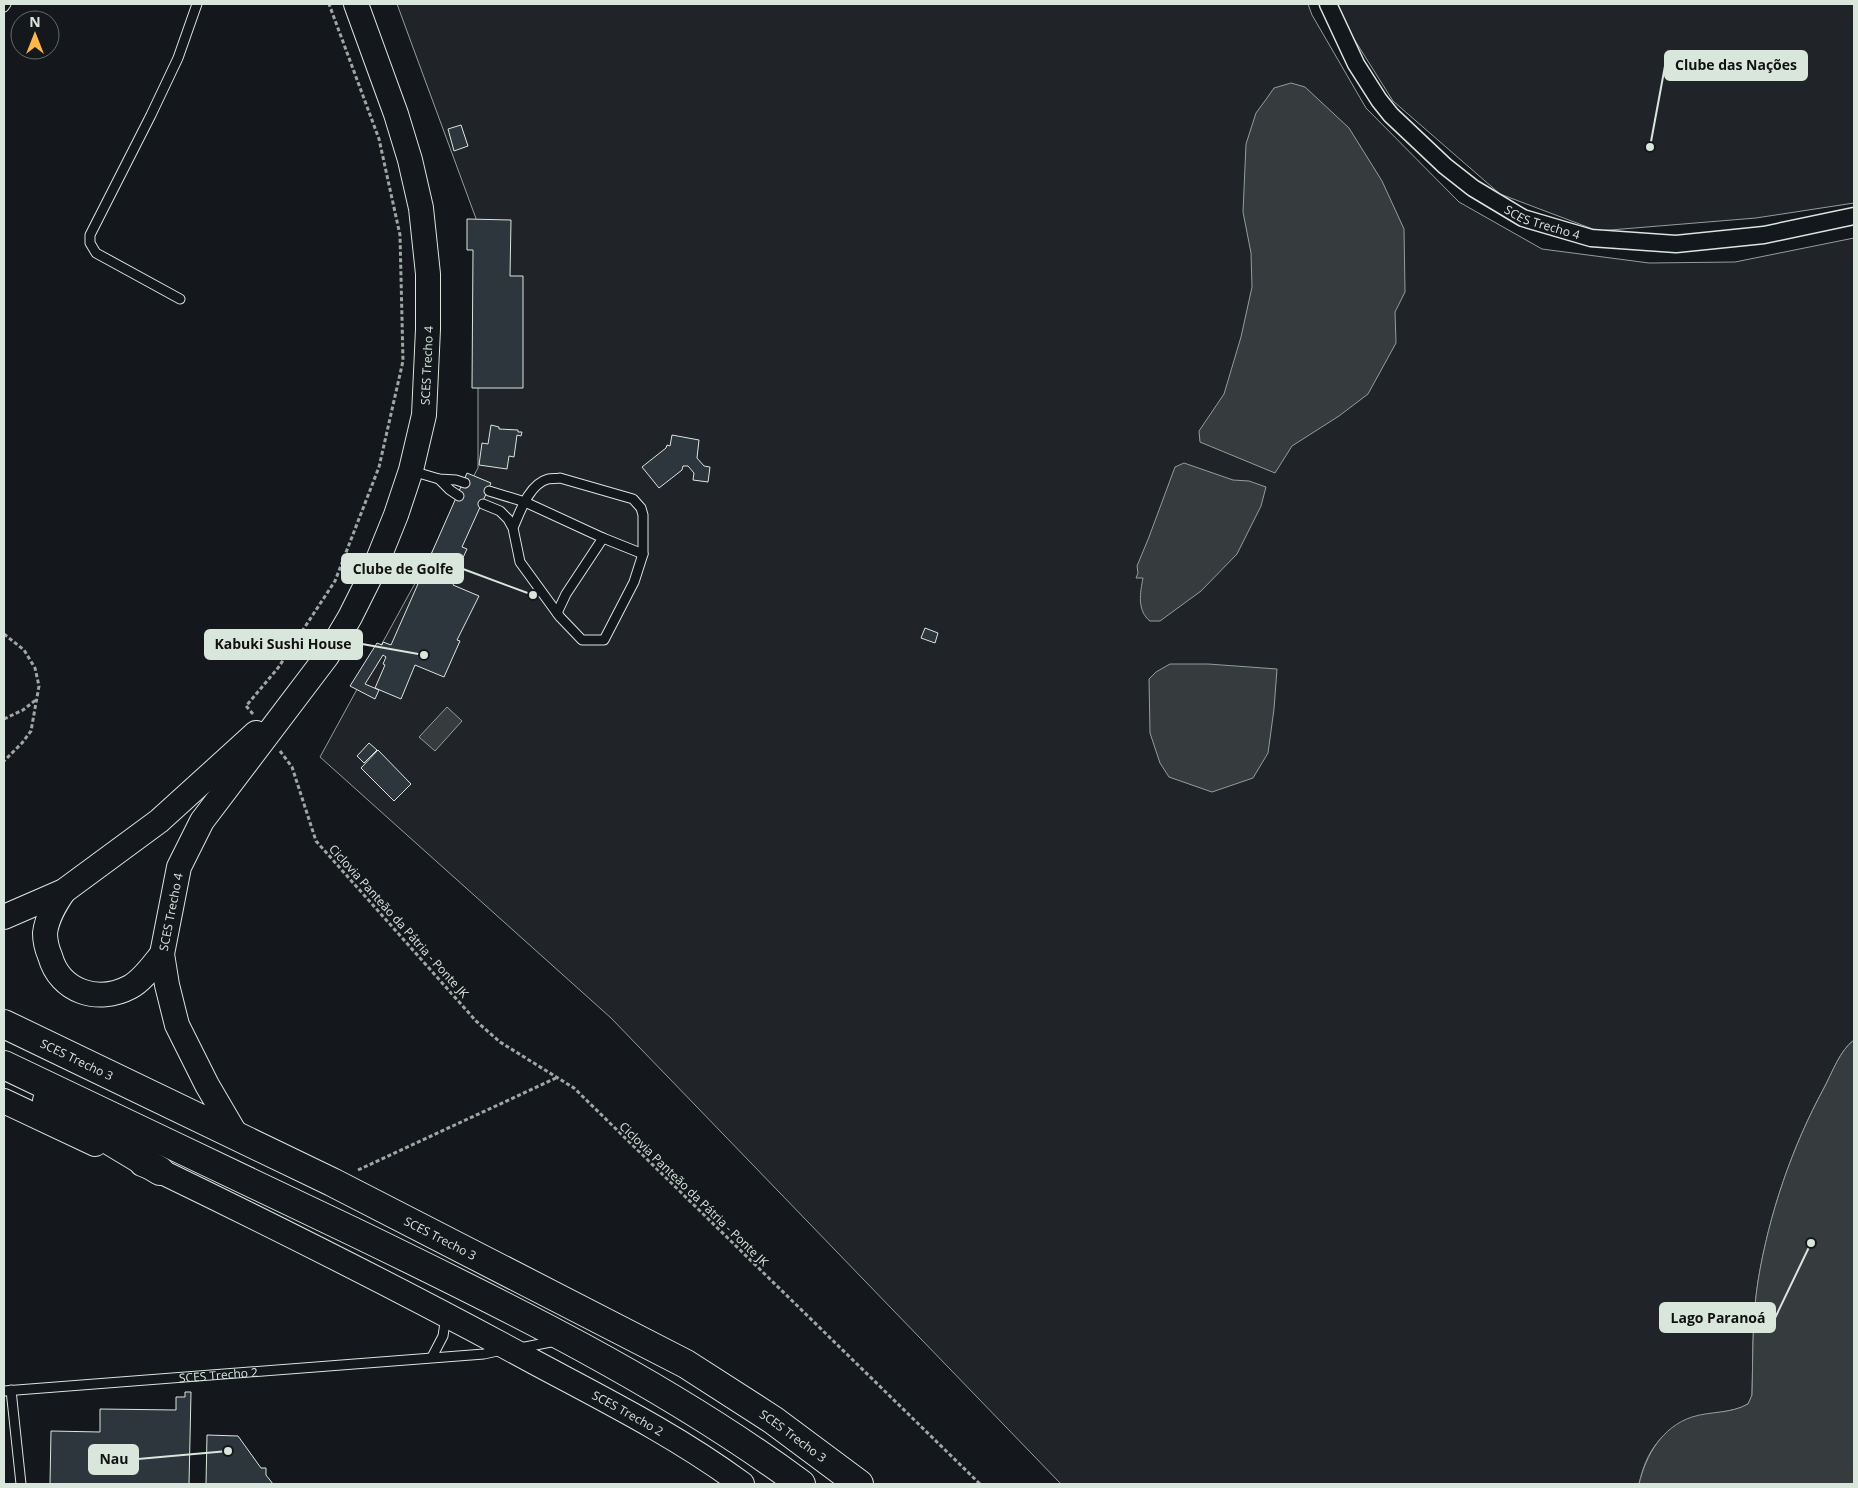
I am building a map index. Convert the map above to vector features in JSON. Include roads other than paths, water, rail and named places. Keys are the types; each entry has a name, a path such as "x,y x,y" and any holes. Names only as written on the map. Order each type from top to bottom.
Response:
{"highway":[{"name":"SCES Trecho 3","path":"4,1024 332,1182 686,1364 773,1420 859,1484"},
{"path":"4,1067 57,1109 160,1171"},
{"path":"4,1067 427,1267 565,1338 672,1398 752,1449 802,1484"}],"street":[{"name":"SCES Trecho 4","path":"4,917 64,891 159,821 265,731 290,704 327,656 350,617 375,567 396,515 411,470 424,415 428,329 428,274 421,208 410,160 396,114 356,4"},
{"name":"SCES Trecho 4","path":"1328,4 1356,64 1391,115 1445,166 1473,188 1523,218 1591,238 1676,244 1764,235 1854,216"},
{"name":"SCES Trecho 4","path":"238,1138 207,1085 177,1025 167,985 162,954 179,867 202,821 265,731"},
{"path":"64,891 52,909 45,934 51,960 57,973 70,986 91,994 111,995 132,987 145,975 162,954"},
{"path":"4,1101 111,1151 160,1171 320,1249 510,1349"},
{"name":"SCES Trecho 2","path":"510,1349 651,1426 742,1484"}],"lane":[{"path":"180,299 96,253 90,243 90,235 178,58 198,4"},
{"path":"411,470 439,480 456,480 465,484"},
{"path":"483,504 500,511 508,519 520,562 557,613 582,640 604,640 634,582 642,554 643,515 641,508 633,499 560,478 548,479 540,483 525,502 512,528"},
{"path":"439,480 460,496"},
{"path":"489,491 525,502 602,538 642,554"},
{"path":"557,613 566,594 602,538"},
{"path":"432,1357 443,1336 446,1315"},
{"name":"SCES Trecho 2","path":"7,1390 484,1354 565,1338"},
{"path":"7,1390 20,1484"}],"place":[{"name":"Clube das Nações","path":"1650,147"},
{"name":"Clube de Golfe","path":"533,595"},
{"name":"Kabuki Sushi House","path":"424,655"},
{"name":"Lago Paranoá","path":"1811,1243"},
{"name":"Nau","path":"228,1451"}]}
